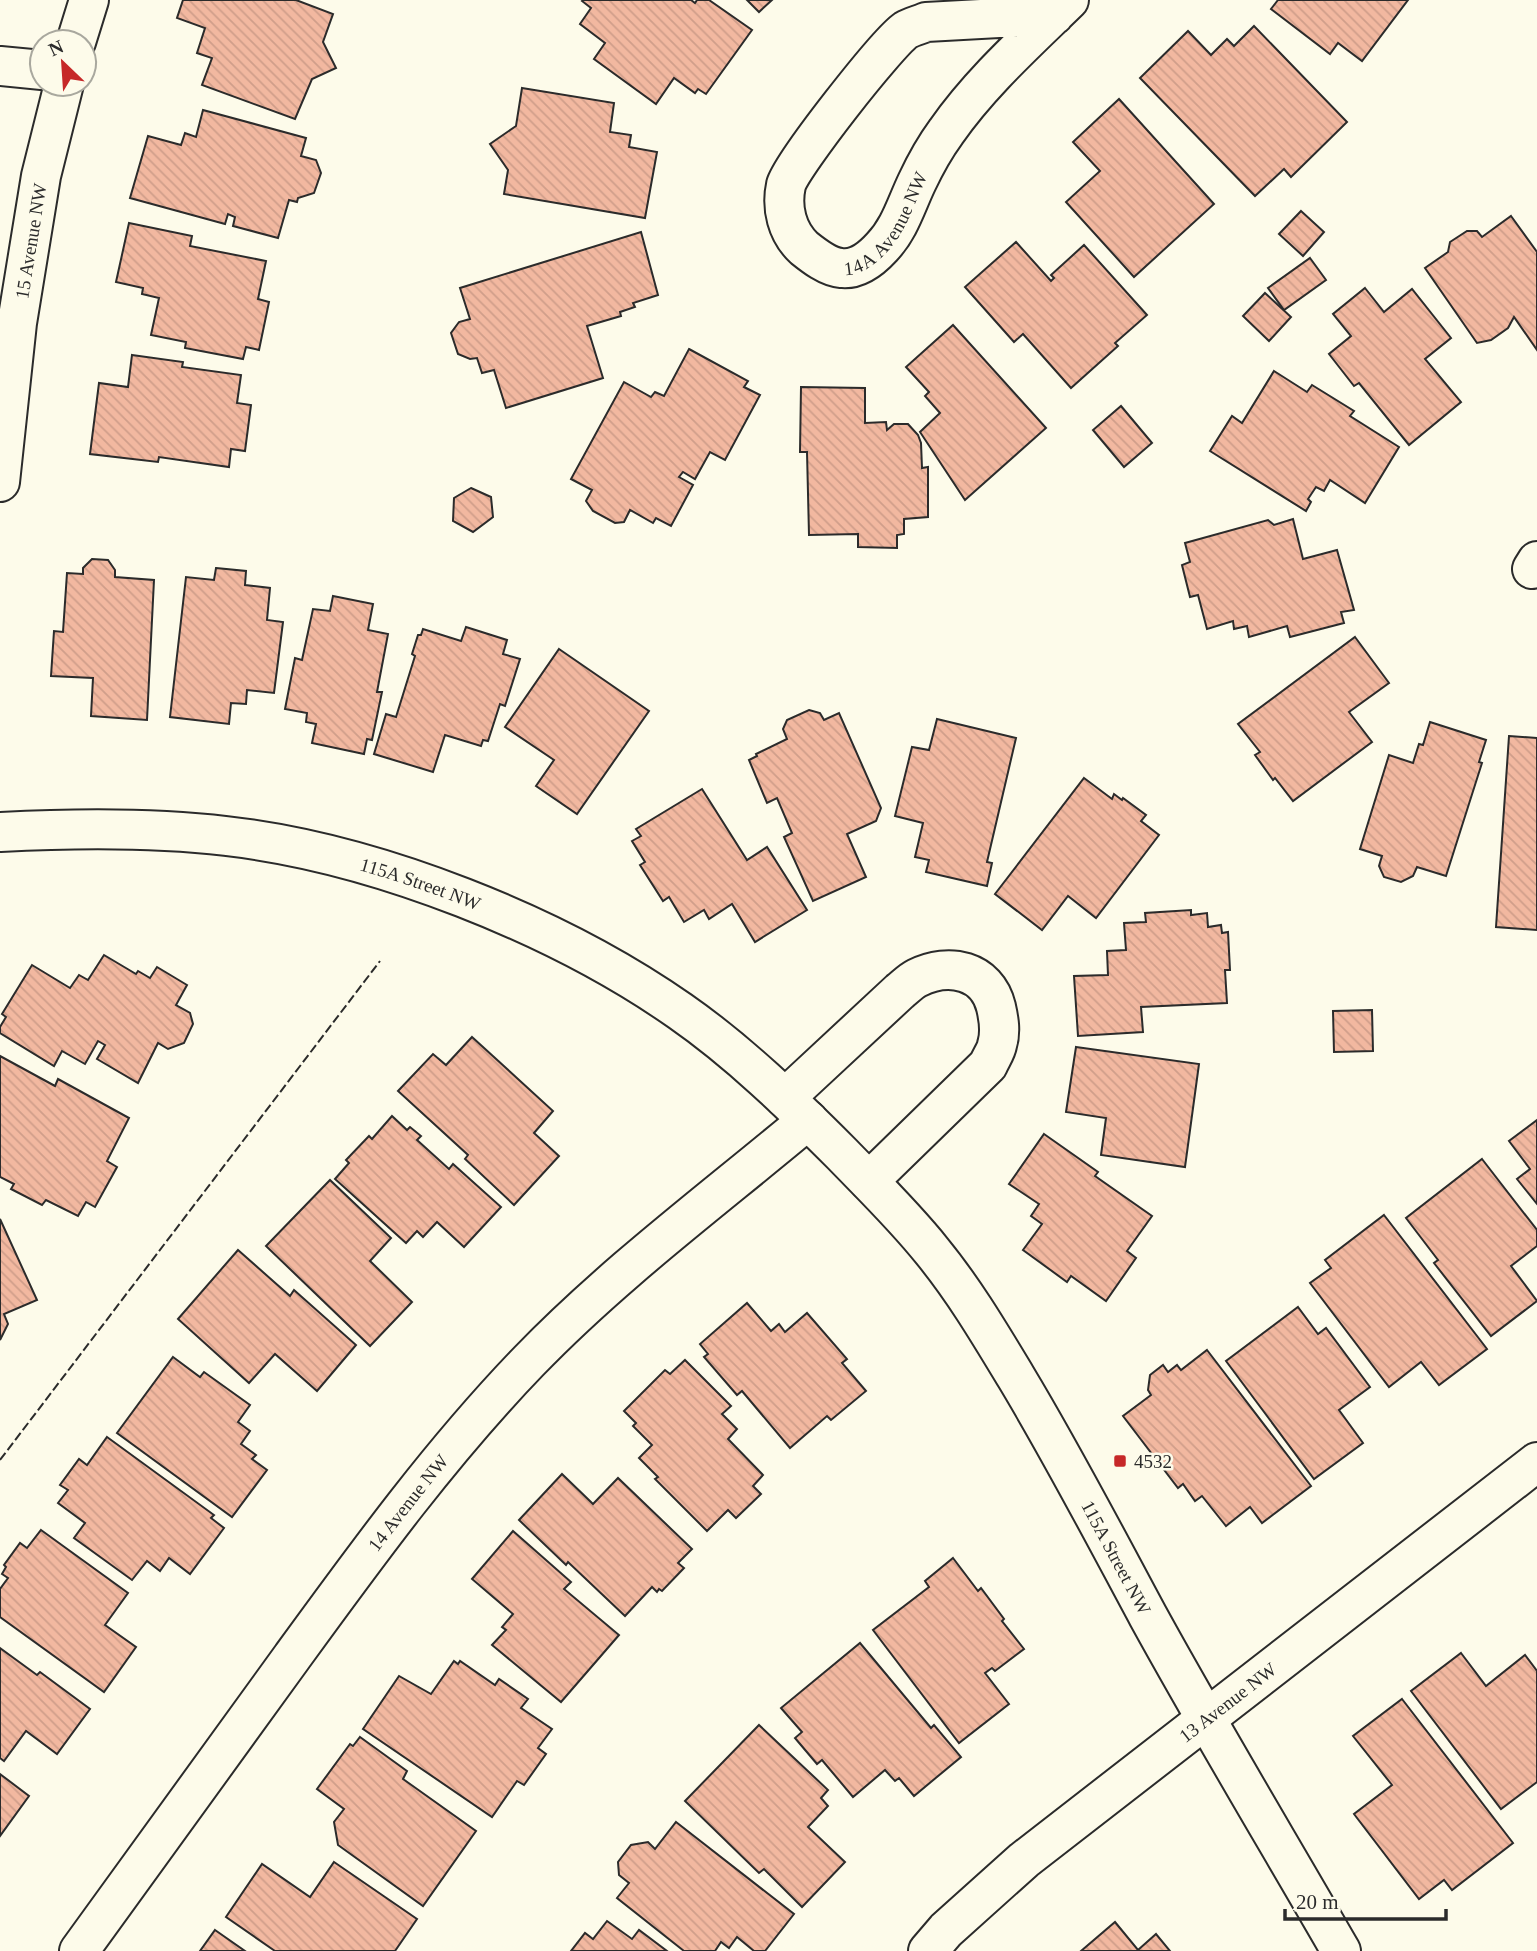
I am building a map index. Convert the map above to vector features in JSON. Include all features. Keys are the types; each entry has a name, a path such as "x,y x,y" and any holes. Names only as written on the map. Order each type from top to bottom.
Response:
{"street":[{"path":"80,28 89,0"},
{"name":"14A Avenue NW","path":"1062,7 971,100 945,133 917,183 901,223 864,264 841,268 818,259 801,245 789,226 783,206 787,183 799,159 888,49 906,31 926,22 1062,7"},
{"path":"0,66 28,69"},
{"name":"15 Avenue NW","path":"0,482 22,296 41,176 60,98"},
{"name":"115A Street NW","path":"0,832 68,829 228,836 305,850 378,869 463,898 543,931 680,1011 735,1054 797,1109 869,1181 933,1252 982,1321 1048,1429 1172,1660 1341,1951"},
{"path":"797,1109 900,991 918,978 938,971 960,971 975,975 987,987 995,1002 1000,1024 998,1045 988,1065 869,1181"},
{"name":"14 Avenue NW","path":"79,1951 380,1536 433,1468 531,1359 797,1109"},
{"name":"13 Avenue NW","path":"928,1951 946,1930 1024,1860 1537,1462"}],"building":[{"path":"183,0 296,0 333,14 323,42 336,68 312,79 295,119 202,85 212,58 197,53 205,28 177,18"},
{"path":"583,0 691,0 695,3 697,0 709,0 752,30 706,94 698,89 695,93 674,78 656,104 594,59 605,43 580,24 591,8"},
{"path":"747,0 772,0 759,12"},
{"path":"1278,0 1408,0 1362,61 1338,43 1330,54 1271,9"},
{"path":"1254,26 1347,122 1291,177 1284,169 1255,196 1140,78 1188,31 1211,55 1227,39 1234,46"},
{"path":"522,88 614,103 610,132 631,135 629,147 657,152 645,218 504,194 508,170 490,144 516,126"},
{"path":"1119,99 1214,204 1134,277 1066,202 1100,171 1073,142"},
{"path":"203,110 306,138 301,156 316,160 321,173 314,193 298,198 297,202 289,200 278,238 233,226 235,217 228,214 225,224 130,198 148,136 181,145 185,133 196,137"},
{"path":"1301,211 1324,232 1303,256 1279,234"},
{"path":"1511,216 1537,252 1537,350 1514,317 1508,328 1491,340 1477,343 1425,268 1448,252 1450,242 1467,231 1477,231 1482,237"},
{"path":"129,223 192,236 190,246 266,261 258,299 269,302 259,350 246,347 243,359 185,348 186,342 151,335 159,298 142,294 143,288 116,282"},
{"path":"641,232 658,295 633,303 635,307 620,312 621,316 587,326 603,378 506,408 494,370 482,373 477,358 470,359 458,354 451,333 459,322 470,319 460,288"},
{"path":"1016,242 1051,281 1054,278 1051,275 1084,245 1147,315 1115,343 1118,346 1071,388 1023,334 1014,342 965,287"},
{"path":"1310,258 1326,280 1284,310 1268,288"},
{"path":"1365,288 1384,312 1412,289 1451,338 1425,359 1461,402 1409,445 1359,383 1354,386 1329,354 1351,336 1333,314"},
{"path":"1265,293 1291,317 1269,341 1243,316"},
{"path":"953,325 1046,428 965,500 920,432 940,413 925,396 929,392 906,367"},
{"path":"689,349 748,381 744,387 760,395 725,460 710,452 695,479 683,472 679,477 693,485 671,526 656,518 653,523 630,510 624,522 615,523 593,511 586,501 592,490 571,479 624,382 651,397 655,392 664,396"},
{"path":"132,355 183,362 182,367 241,375 237,403 251,405 245,451 231,449 229,467 159,457 158,462 90,454 99,383 128,387"},
{"path":"1274,371 1307,392 1312,385 1354,411 1350,416 1399,447 1365,503 1330,480 1324,491 1316,487 1308,499 1311,502 1306,511 1210,451 1232,416 1242,423"},
{"path":"801,387 865,388 865,423 886,422 887,430 894,424 908,424 918,435 922,468 928,467 928,517 904,519 904,534 897,535 897,548 858,547 858,534 809,535 807,452 800,452"},
{"path":"1121,406 1152,443 1124,467 1093,430"},
{"path":"471,488 491,497 493,517 473,532 453,521 454,498"},
{"path":"1293,519 1303,559 1337,550 1354,610 1341,612 1344,623 1290,637 1287,626 1249,637 1247,626 1234,629 1233,621 1207,629 1198,595 1190,597 1182,565 1190,562 1185,543 1268,520 1274,525"},
{"path":"92,559 108,560 115,570 115,577 154,580 147,720 91,716 93,678 51,676 54,631 63,632 67,573 83,574 83,568"},
{"path":"216,568 246,571 245,585 270,588 267,620 283,622 274,693 247,690 246,704 231,703 229,724 170,717 186,577 214,580"},
{"path":"333,596 373,604 368,630 388,634 377,692 382,692 372,740 367,739 364,754 312,743 316,724 306,722 307,713 285,709 295,658 302,660 313,609 330,611"},
{"path":"466,627 507,640 503,654 520,659 505,706 500,704 488,741 483,740 481,746 445,735 433,772 374,754 386,714 396,717 415,656 412,654 418,635 421,635 423,629 461,641"},
{"path":"1355,637 1389,683 1349,712 1372,742 1293,801 1255,755 1260,752 1238,724"},
{"path":"559,649 649,711 577,814 536,786 554,760 505,727"},
{"path":"809,710 820,713 824,720 839,713 881,808 876,821 847,834 866,877 813,901 784,837 792,833 777,798 767,803 749,760 787,739 783,729 787,720"},
{"path":"937,719 1016,738 987,862 992,863 987,886 926,872 929,860 915,857 923,823 895,816 912,747 929,750"},
{"path":"1430,722 1486,740 1479,762 1482,763 1446,876 1417,867 1413,876 1401,882 1384,877 1379,866 1382,856 1360,849 1389,755 1413,763 1419,744 1423,745"},
{"path":"1509,736 1537,738 1537,930 1496,927"},
{"path":"1084,778 1112,799 1114,794 1122,800 1123,798 1146,815 1141,821 1159,835 1096,918 1068,896 1042,930 995,894"},
{"path":"702,789 747,860 767,847 807,910 755,942 732,904 709,919 704,910 684,922 669,897 663,901 640,865 645,862 632,841 641,836 636,829"},
{"path":"1191,910 1191,915 1207,913 1208,927 1221,925 1222,933 1228,932 1230,970 1225,970 1227,1003 1141,1007 1143,1032 1078,1036 1074,976 1108,975 1107,951 1126,950 1124,923 1146,922 1145,913"},
{"path":"104,955 136,974 138,971 150,978 157,967 187,985 176,1005 190,1013 193,1024 184,1043 168,1049 158,1043 138,1083 97,1059 105,1045 98,1041 85,1064 62,1051 54,1066 0,1033 0,1027 6,1017 2,1014 32,965 70,988 79,975 88,980"},
{"path":"1372,1010 1373,1051 1334,1052 1333,1011"},
{"path":"472,1037 553,1111 534,1133 559,1156 514,1205 465,1159 468,1155 398,1091 433,1054 446,1065"},
{"path":"1076,1047 1199,1064 1185,1167 1101,1155 1106,1118 1066,1112"},
{"path":"0,1056 55,1086 58,1079 129,1118 107,1161 117,1167 95,1207 86,1202 78,1216 46,1200 42,1205 11,1189 14,1184 0,1177"},
{"path":"392,1116 407,1130 410,1127 421,1136 417,1140 449,1169 453,1164 501,1207 464,1247 437,1222 423,1237 417,1231 406,1243 335,1179 349,1163 346,1160 369,1136 372,1139"},
{"path":"1537,1120 1537,1204 1517,1179 1530,1169 1509,1141"},
{"path":"1044,1134 1098,1172 1095,1176 1152,1216 1127,1251 1136,1258 1106,1301 1071,1276 1067,1282 1023,1250 1042,1224 1031,1216 1039,1204 1009,1184"},
{"path":"1482,1159 1537,1230 1537,1246 1511,1266 1537,1301 1491,1336 1434,1263 1438,1260 1406,1218"},
{"path":"330,1180 391,1238 370,1261 412,1302 370,1346 266,1246"},
{"path":"1384,1215 1487,1349 1439,1385 1421,1362 1389,1387 1310,1283 1331,1268 1325,1260"},
{"path":"0,1219 37,1300 4,1314 8,1324 0,1340"},
{"path":"238,1250 290,1296 294,1290 356,1345 317,1391 275,1354 249,1383 178,1319"},
{"path":"747,1303 771,1331 779,1324 785,1332 807,1313 847,1359 842,1363 866,1391 831,1420 827,1416 790,1448 742,1391 737,1395 704,1357 708,1354 700,1344"},
{"path":"1298,1307 1318,1334 1326,1328 1370,1387 1339,1410 1363,1443 1314,1479 1226,1361"},
{"path":"1207,1350 1311,1486 1262,1523 1250,1507 1226,1526 1202,1496 1195,1501 1183,1484 1178,1488 1123,1416 1151,1395 1148,1390 1150,1375 1163,1365 1168,1372 1177,1365 1181,1370"},
{"path":"173,1357 200,1377 204,1372 250,1405 238,1422 250,1431 241,1444 256,1455 252,1459 267,1470 232,1517 117,1433"},
{"path":"685,1360 731,1406 722,1414 737,1429 728,1439 763,1475 753,1486 761,1494 736,1518 728,1510 707,1531 655,1479 658,1477 639,1458 652,1445 633,1426 636,1423 624,1411 665,1370 670,1374"},
{"path":"107,1437 214,1515 211,1518 224,1528 190,1574 169,1558 160,1571 147,1561 132,1580 74,1538 85,1523 58,1503 68,1490 60,1485 79,1459 87,1465"},
{"path":"562,1474 593,1504 618,1478 692,1549 678,1563 684,1568 662,1591 659,1589 657,1592 652,1587 625,1616 519,1520"},
{"path":"41,1530 128,1593 105,1625 136,1647 104,1692 0,1617 0,1589 8,1578 2,1574 6,1567 4,1565 20,1543 27,1548"},
{"path":"513,1531 571,1582 564,1589 619,1635 561,1702 492,1645 506,1630 502,1627 513,1614 472,1579"},
{"path":"953,1558 978,1591 981,1588 1024,1649 995,1671 992,1668 985,1673 1009,1704 959,1743 873,1630 929,1587 925,1581"},
{"path":"860,1643 931,1728 934,1725 961,1757 914,1796 899,1778 895,1781 885,1770 853,1797 822,1760 817,1764 795,1738 802,1732 781,1708"},
{"path":"0,1648 37,1675 40,1672 90,1709 57,1754 26,1731 4,1761 0,1758"},
{"path":"1461,1653 1486,1686 1525,1655 1537,1671 1537,1782 1501,1809 1411,1691"},
{"path":"454,1661 458,1664 460,1661 495,1685 499,1679 528,1699 521,1708 552,1729 538,1748 546,1754 524,1785 517,1781 492,1817 363,1729 399,1676 431,1694"},
{"path":"1402,1699 1513,1843 1452,1890 1444,1880 1419,1899 1354,1814 1392,1785 1353,1736"},
{"path":"759,1725 828,1790 821,1798 828,1806 808,1827 845,1862 802,1907 764,1869 759,1873 685,1801"},
{"path":"360,1737 407,1771 403,1779 476,1831 423,1906 338,1845 334,1822 344,1809 317,1789 350,1744 353,1746"},
{"path":"0,1774 29,1796 0,1836"},
{"path":"676,1822 794,1914 765,1951 754,1951 737,1937 729,1948 721,1942 715,1951 684,1951 617,1898 629,1883 619,1875 618,1862 631,1845 648,1842 655,1849"},
{"path":"334,1862 417,1919 395,1951 275,1951 226,1917 262,1864 310,1897"},
{"path":"607,1921 632,1939 639,1930 667,1951 571,1951 585,1933 593,1939"},
{"path":"1115,1922 1138,1950 1156,1934 1170,1951 1081,1951"},
{"path":"215,1930 245,1951 200,1951"}],"fence":[{"path":"0,1460 380,961"}],"place":[{"name":"4532","path":"1120,1461"}]}
